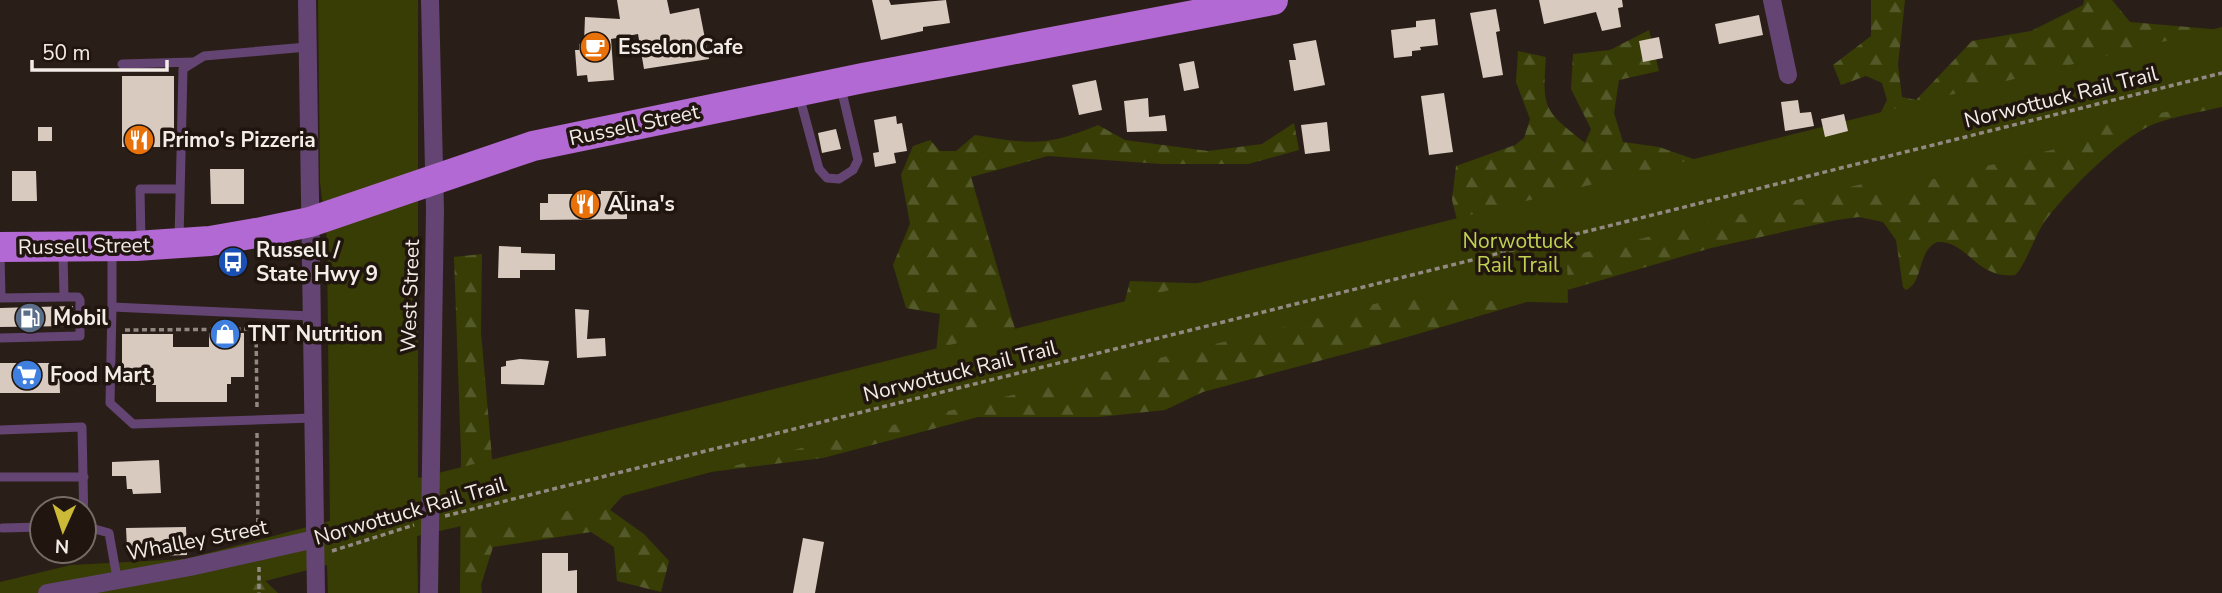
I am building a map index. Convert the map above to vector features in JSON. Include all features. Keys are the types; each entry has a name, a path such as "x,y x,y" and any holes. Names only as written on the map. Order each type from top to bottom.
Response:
{"highway":[{"name":"Russell Street","path":"0,247 141,246 209,241 310,222 533,146 798,91 1273,0"}],"street":[{"path":"306,0 316,593"},
{"name":"West Street","path":"429,593 435,178 430,0"},
{"path":"1772,0 1788,75"},
{"name":"Whalley Street","path":"47,593 117,578 315,547"}],"lane":[{"path":"178,243 183,69 204,56 307,47"},
{"path":"122,64 194,62"},
{"path":"798,91 819,169 827,178 839,179 853,170 858,160 840,83"},
{"path":"141,246 140,189 180,189"},
{"path":"112,246 110,403 133,424 313,418"},
{"path":"0,247 1,298 64,296 78,297 80,300 80,336 0,338"},
{"path":"63,247 64,296"},
{"path":"111,307 311,316"},
{"path":"0,430 82,427 84,495"},
{"path":"0,477 84,477"},
{"path":"2,528 28,527"},
{"path":"98,530 109,533 117,578"}],"path":[{"name":"Norwottuck Rail Trail","path":"315,547 345,548 429,520 2222,74"},
{"path":"111,330 256,329 258,539"},
{"path":"258,561 259,593"},
{"path":"251,570 269,565"}],"green space":[{"name":"Norwottuck Rail Trail","path":"318,0 418,0 418,478 2222,27 2222,101 2083,128 2084,142 1877,193 1878,180 1567,257 1568,303 1398,298 789,451 530,521 484,521 417,536 418,593 328,593 327,565 220,593 0,593 0,582 71,565 185,559 330,521 327,240 320,182"},
{"path":"1871,0 1905,0 1898,65 1902,97 1916,100 1972,41 2031,31 2083,5 2084,0 2112,0 2130,22 2222,30 2222,107 2154,124 2110,153 2052,212 2015,275 2001,275 1990,271 1957,247 1937,242 1926,252 1916,280 1906,290 1903,287 1896,240 1883,222 1859,217 1837,220 1711,248 1390,342 1203,392 1165,410 1099,417 978,417 823,458 710,472 626,492 610,510 644,534 669,561 661,592 617,581 614,547 591,532 493,547 481,585 482,593 460,593 461,453 454,257 482,254 481,332 494,481 935,363 940,314 906,308 893,265 910,224 901,175 913,146 930,140 940,151 956,151 975,135 1037,142 1064,137 1098,125 1125,140 1208,151 1262,144 1294,123 1299,150 1248,164 1162,164 1048,156 971,177 1018,339 1121,316 1130,281 1245,285 1458,224 1452,200 1456,166 1515,145 1524,138 1530,119 1516,82 1518,51 1546,57 1545,88 1549,107 1561,123 1585,143 1591,129 1571,89 1573,54 1610,50 1649,30 1659,71 1619,80 1614,113 1623,142 1659,147 1728,171 1876,122 1887,100 1882,83 1866,76 1841,85 1833,65 1871,36"},
{"path":"261,577 278,593 194,593"}],"building":[{"path":"617,0 667,0 670,14 699,8 709,59 644,69 638,34 611,39 614,80 588,82 587,75 577,76 575,50 579,50 579,44 584,43 585,17 620,19"},
{"path":"872,0 889,0 891,5 946,0 950,23 923,27 923,31 881,40"},
{"path":"1539,0 1622,0 1623,7 1618,8 1621,27 1602,31 1596,12 1544,24"},
{"path":"1496,9 1500,31 1496,32 1503,75 1483,78 1470,13"},
{"path":"1759,15 1763,35 1719,44 1715,24"},
{"path":"1435,19 1438,45 1420,47 1421,50 1412,51 1412,56 1394,58 1391,30 1416,27 1416,21"},
{"path":"1659,37 1663,58 1643,62 1639,41"},
{"path":"1316,40 1325,85 1294,91 1289,60 1296,60 1293,44"},
{"path":"1194,61 1199,88 1184,91 1179,64"},
{"path":"122,76 174,76 174,147 122,147"},
{"path":"1096,80 1102,110 1079,115 1072,85"},
{"path":"1444,93 1453,152 1429,155 1421,96"},
{"path":"1148,98 1149,117 1165,115 1167,131 1127,132 1124,101"},
{"path":"1798,100 1800,113 1811,112 1814,126 1785,131 1781,102"},
{"path":"1844,114 1848,131 1825,137 1821,119"},
{"path":"896,116 897,124 902,123 907,151 894,153 896,163 875,167 873,153 879,152 874,120"},
{"path":"1327,122 1330,151 1305,154 1301,125"},
{"path":"38,127 52,127 52,141 38,141"},
{"path":"836,129 841,149 822,153 818,133"},
{"path":"210,169 244,169 244,204 211,204"},
{"path":"12,171 36,171 37,201 12,201"},
{"path":"601,191 627,191 627,219 540,220 540,203 548,203 548,194 601,194"},
{"path":"499,246 521,247 521,253 555,254 555,270 520,270 520,278 498,278"},
{"path":"73,306 73,326 0,327 0,308"},
{"path":"575,309 589,310 587,339 605,338 606,356 577,358"},
{"path":"209,333 244,333 244,377 231,377 231,384 227,384 227,402 156,402 156,385 122,385 122,334 173,334 173,347 209,347"},
{"path":"506,361 549,361 544,385 501,384 501,367 506,366"},
{"path":"0,363 59,363 60,393 0,393"},
{"path":"159,460 161,493 133,494 132,489 127,489 126,476 112,476 112,462"},
{"path":"186,527 187,555 150,556 150,547 127,547 126,528"},
{"path":"803,538 824,542 815,593 793,593"},
{"path":"542,553 568,553 568,571 577,570 577,593 542,593"}],"place":[{"name":"Esselon Cafe","path":"595,47"},
{"name":"Primo's Pizzeria","path":"139,140"},
{"name":"Alina's","path":"585,204"},
{"name":"Russell / State Hwy 9","path":"233,262"},
{"name":"Mobil","path":"30,318"},
{"name":"TNT Nutrition","path":"225,334"},
{"name":"Food Mart","path":"27,375"}]}
